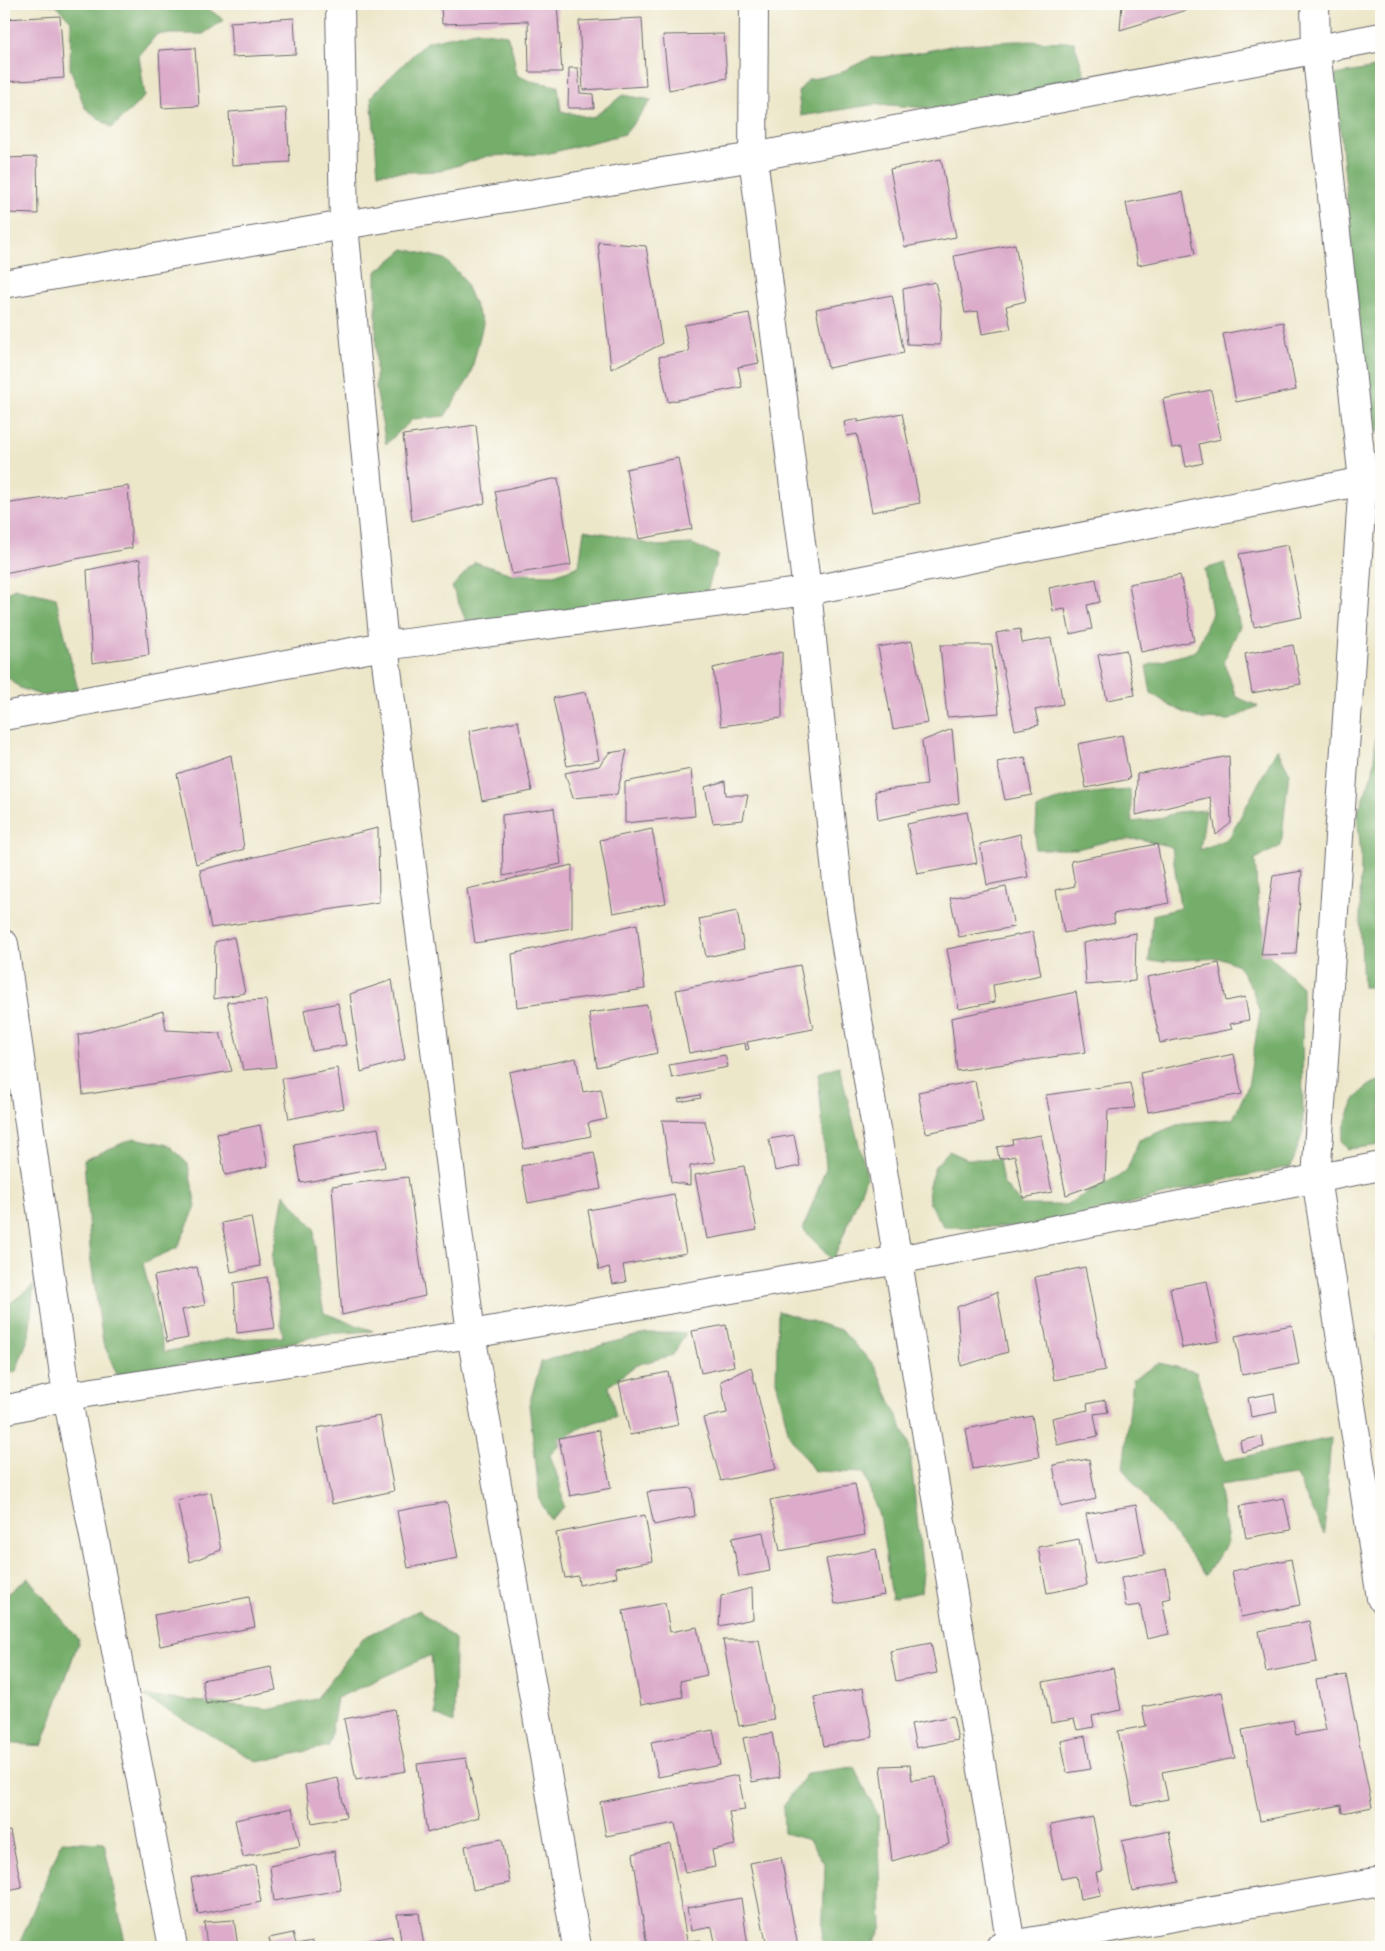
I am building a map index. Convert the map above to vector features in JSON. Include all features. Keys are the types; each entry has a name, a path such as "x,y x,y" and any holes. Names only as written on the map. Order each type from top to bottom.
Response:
{"street":[{"path":"340,4 344,225 384,646 471,1334 577,1947"},
{"path":"754,4 753,157 807,591 840,911 898,1260 1006,1946 1381,1881"},
{"path":"1315,4 1316,49 1372,480 1316,1178 1381,1598"},
{"path":"4,284 753,157 1381,37"},
{"path":"4,716 384,646 807,591 1372,480"},
{"path":"4,944 67,1396 172,1947"},
{"path":"4,1410 67,1396 471,1334 898,1260 1381,1166"}],"green space":[{"path":"38,4 201,4 224,20 203,34 157,34 139,56 145,96 112,128 85,108 70,68 71,21 55,5"},
{"path":"476,31 507,35 517,75 530,81 558,86 561,111 592,118 623,95 652,100 625,134 546,154 488,156 440,171 378,173 371,96 426,42"},
{"path":"1014,41 1074,42 1085,76 1047,87 988,113 877,104 801,116 798,92 808,80 839,73 870,58 917,53 955,45"},
{"path":"1381,67 1381,431 1370,433 1335,75"},
{"path":"404,249 445,259 463,278 483,324 470,377 445,416 413,419 386,444 376,389 376,272"},
{"path":"584,530 614,535 656,546 692,544 718,555 707,591 521,620 466,621 452,587 475,562 512,574 554,575 579,566"},
{"path":"1225,563 1240,626 1224,661 1236,697 1258,706 1230,720 1200,719 1172,707 1151,693 1146,666 1196,651 1212,613 1205,569"},
{"path":"14,588 56,598 78,690 43,696 20,688 4,674 4,596"},
{"path":"1381,669 1381,987 1363,987 1360,918 1361,854 1357,814 1373,772"},
{"path":"1277,749 1289,772 1281,846 1255,859 1258,905 1269,955 1302,987 1303,1132 1291,1167 1224,1180 1036,1227 944,1227 929,1203 928,1188 935,1166 949,1151 967,1159 999,1159 1003,1183 1022,1205 1065,1205 1126,1172 1139,1140 1182,1123 1233,1119 1248,1086 1260,1013 1252,989 1238,965 1221,958 1149,962 1153,915 1180,908 1172,847 1140,839 1109,841 1077,849 1035,849 1037,809 1070,797 1130,790 1132,822 1157,819 1177,812 1206,810 1200,850 1229,838"},
{"path":"839,1066 867,1176 833,1261 803,1229 826,1168 818,1073"},
{"path":"1381,1080 1381,1145 1348,1149 1341,1141 1349,1112 1357,1097 1364,1090 1371,1084"},
{"path":"134,1138 169,1145 188,1164 196,1207 177,1248 143,1263 164,1352 228,1339 283,1337 272,1258 284,1194 314,1228 317,1276 324,1313 373,1331 325,1334 244,1354 117,1375 103,1342 91,1262 84,1160"},
{"path":"34,1285 29,1336 16,1371 4,1374 4,1308"},
{"path":"778,1311 841,1330 875,1366 909,1443 923,1573 921,1592 892,1599 881,1522 864,1473 814,1471 789,1435 776,1380"},
{"path":"646,1333 686,1333 673,1355 636,1365 609,1386 616,1417 595,1422 579,1429 565,1439 550,1455 560,1484 564,1507 551,1520 540,1501 529,1405 541,1362"},
{"path":"1160,1363 1196,1372 1224,1461 1331,1438 1324,1534 1296,1475 1219,1485 1228,1542 1206,1575 1123,1469 1133,1379"},
{"path":"28,1578 79,1640 42,1746 4,1743 4,1596"},
{"path":"419,1610 455,1639 454,1723 436,1715 431,1655 337,1698 329,1746 258,1762 143,1696 272,1709 316,1699 363,1638"},
{"path":"854,1767 878,1815 882,1928 871,1947 827,1947 822,1941 825,1865 809,1840 784,1833 783,1806 807,1773"},
{"path":"62,1841 104,1843 126,1947 18,1947"}],"building":[{"path":"441,4 557,4 562,72 529,72 528,21 442,24"},
{"path":"1122,4 1206,4 1120,30"},
{"path":"60,16 64,78 4,82 4,19"},
{"path":"294,18 296,54 232,57 230,22"},
{"path":"642,18 646,86 583,90 579,21"},
{"path":"724,34 727,78 669,90 663,35"},
{"path":"195,48 199,106 162,108 159,50"},
{"path":"569,68 578,68 580,93 593,94 594,108 568,108"},
{"path":"286,108 290,162 232,165 229,112"},
{"path":"37,157 38,214 4,213 4,158"},
{"path":"941,159 956,237 905,247 890,169"},
{"path":"1183,192 1195,254 1138,265 1126,203"},
{"path":"598,242 646,246 662,344 611,369"},
{"path":"1015,244 1026,301 1006,306 1011,329 982,334 978,311 965,313 954,256"},
{"path":"935,282 941,307 940,345 907,344 903,289"},
{"path":"892,295 904,353 828,368 816,309"},
{"path":"749,313 759,363 738,367 742,387 668,402 659,357 689,351 684,325"},
{"path":"1283,322 1296,390 1236,402 1223,334"},
{"path":"1211,390 1221,439 1199,444 1203,463 1186,467 1182,447 1172,448 1163,399"},
{"path":"902,413 920,503 872,512 857,434 847,436 844,422 858,419 858,422"},
{"path":"476,425 485,503 412,521 403,435"},
{"path":"678,458 692,529 639,539 626,469"},
{"path":"558,478 571,565 512,574 495,491"},
{"path":"128,486 132,548 4,573 4,504"},
{"path":"1288,545 1302,617 1254,627 1239,554"},
{"path":"140,559 149,655 92,663 87,570"},
{"path":"1180,575 1194,641 1141,652 1129,584"},
{"path":"1096,579 1100,602 1087,605 1092,629 1070,634 1065,609 1053,611 1049,588"},
{"path":"1020,629 1022,643 1051,638 1063,704 1035,710 1039,725 1015,730 996,633"},
{"path":"912,641 928,723 893,729 878,647"},
{"path":"940,645 992,645 999,713 947,717"},
{"path":"1293,645 1301,684 1252,693 1245,654"},
{"path":"1126,650 1135,695 1107,700 1098,655"},
{"path":"782,652 782,718 721,726 713,668"},
{"path":"586,692 599,760 567,766 553,698"},
{"path":"518,721 532,791 482,801 469,731"},
{"path":"952,729 959,803 878,820 875,791 927,785 922,741"},
{"path":"1122,735 1130,779 1086,788 1078,744"},
{"path":"627,750 617,794 573,798 565,773 599,766 609,753"},
{"path":"231,755 244,849 196,864 177,774"},
{"path":"1229,756 1231,823 1216,835 1210,797 1136,815 1137,774"},
{"path":"1025,757 1032,795 1005,800 997,762"},
{"path":"691,769 695,816 625,823 625,782"},
{"path":"725,781 726,795 748,795 743,820 713,823 705,787"},
{"path":"554,808 561,864 503,876 502,815"},
{"path":"967,812 977,863 917,874 907,824"},
{"path":"378,828 379,902 211,928 200,870"},
{"path":"652,829 666,903 613,913 600,840"},
{"path":"1020,834 1028,877 987,885 980,844"},
{"path":"1157,844 1169,903 1113,914 1115,923 1064,933 1056,890 1075,886 1071,861"},
{"path":"572,865 572,928 475,943 467,889"},
{"path":"1302,871 1296,954 1261,955 1273,876"},
{"path":"1006,887 1014,927 959,937 950,898"},
{"path":"737,911 744,949 706,957 699,919"},
{"path":"637,924 645,989 517,1007 512,954"},
{"path":"1033,932 1041,975 993,985 995,1002 959,1009 947,949"},
{"path":"1136,933 1135,981 1086,985 1083,943"},
{"path":"234,937 245,993 214,999 215,942"},
{"path":"1219,963 1226,1001 1245,997 1249,1020 1230,1024 1232,1029 1160,1043 1147,977"},
{"path":"800,965 813,1029 747,1042 749,1049 746,1050 745,1043 689,1053 676,990"},
{"path":"392,980 405,1059 361,1072 350,994"},
{"path":"1076,992 1086,1052 957,1071 951,1018"},
{"path":"266,1000 276,1067 243,1070 227,1002"},
{"path":"338,1003 346,1045 312,1051 304,1010"},
{"path":"647,1005 657,1053 597,1067 589,1013"},
{"path":"163,1011 166,1030 220,1033 232,1071 83,1095 78,1035"},
{"path":"1234,1054 1242,1094 1148,1112 1140,1073"},
{"path":"725,1055 728,1067 672,1078 669,1065"},
{"path":"576,1058 583,1092 601,1089 607,1119 588,1123 591,1136 524,1149 509,1072"},
{"path":"337,1068 344,1108 289,1119 282,1079"},
{"path":"975,1081 983,1122 926,1133 918,1092"},
{"path":"1130,1083 1135,1108 1108,1110 1105,1181 1066,1195 1046,1095"},
{"path":"700,1095 701,1098 679,1102 678,1099"},
{"path":"662,1120 705,1121 715,1162 690,1166 690,1185 671,1182"},
{"path":"260,1125 268,1166 225,1175 217,1134"},
{"path":"378,1128 385,1167 301,1183 294,1144"},
{"path":"794,1135 800,1166 775,1171 769,1139"},
{"path":"1041,1135 1052,1192 1023,1198 1015,1156 999,1159 997,1147 1013,1144 1012,1140"},
{"path":"594,1152 601,1189 528,1203 521,1166"},
{"path":"744,1166 757,1230 707,1239 695,1175"},
{"path":"408,1177 425,1296 342,1315 332,1186"},
{"path":"674,1194 686,1253 623,1265 626,1282 613,1284 609,1267 599,1270 588,1210"},
{"path":"251,1217 260,1266 231,1272 222,1223"},
{"path":"197,1267 205,1305 182,1310 188,1338 167,1342 154,1276"},
{"path":"1085,1267 1105,1370 1054,1380 1035,1277"},
{"path":"267,1277 275,1328 237,1333 234,1283"},
{"path":"1207,1281 1219,1341 1182,1348 1170,1288"},
{"path":"997,1292 1008,1352 961,1366 957,1307"},
{"path":"726,1325 734,1366 701,1373 692,1331"},
{"path":"1292,1325 1299,1364 1242,1375 1235,1336"},
{"path":"1381,1335 1381,1360 1380,1360 1376,1336"},
{"path":"751,1367 776,1469 721,1481 703,1418 727,1413 721,1381"},
{"path":"668,1372 678,1425 630,1435 619,1382"},
{"path":"1274,1393 1277,1412 1251,1417 1248,1398"},
{"path":"1105,1400 1108,1412 1094,1414 1098,1436 1057,1445 1052,1418 1088,1410 1087,1404"},
{"path":"380,1416 394,1491 332,1504 317,1428"},
{"path":"1032,1416 1039,1457 973,1469 966,1429"},
{"path":"599,1430 611,1488 570,1496 559,1438"},
{"path":"1262,1436 1264,1447 1242,1452 1240,1441"},
{"path":"1089,1459 1096,1499 1061,1507 1053,1465"},
{"path":"855,1484 865,1535 780,1551 770,1500"},
{"path":"692,1488 695,1516 654,1525 647,1492"},
{"path":"211,1492 221,1550 190,1562 177,1500"},
{"path":"1284,1498 1291,1530 1246,1538 1240,1506"},
{"path":"447,1502 458,1558 408,1568 397,1511"},
{"path":"1136,1505 1145,1554 1096,1563 1086,1514"},
{"path":"645,1515 653,1561 615,1568 617,1577 579,1585 578,1576 565,1578 556,1533"},
{"path":"763,1532 770,1571 739,1577 732,1538"},
{"path":"1079,1539 1087,1585 1047,1593 1038,1547"},
{"path":"876,1549 884,1595 835,1604 826,1559"},
{"path":"1291,1559 1300,1605 1241,1617 1232,1571"},
{"path":"1166,1569 1171,1598 1162,1600 1169,1634 1147,1639 1140,1605 1126,1607 1121,1578"},
{"path":"752,1588 753,1619 719,1626 721,1596"},
{"path":"249,1597 255,1627 160,1646 154,1615"},
{"path":"665,1603 670,1632 697,1627 707,1675 680,1681 683,1697 641,1705 623,1611"},
{"path":"1309,1621 1317,1662 1266,1672 1259,1631"},
{"path":"723,1640 759,1640 774,1720 739,1726"},
{"path":"931,1643 937,1673 896,1681 890,1651"},
{"path":"271,1667 276,1690 206,1704 202,1680"},
{"path":"1113,1668 1121,1710 1092,1716 1094,1727 1077,1730 1074,1719 1051,1723 1043,1682"},
{"path":"1346,1675 1372,1807 1342,1813 1341,1805 1260,1821 1242,1730 1293,1720 1296,1735 1326,1730 1316,1680"},
{"path":"863,1688 873,1737 824,1746 814,1697"},
{"path":"1222,1692 1235,1758 1162,1772 1168,1799 1133,1806 1118,1731 1146,1726 1142,1707"},
{"path":"394,1709 406,1771 356,1780 344,1719"},
{"path":"953,1716 958,1740 916,1748 911,1724"},
{"path":"713,1730 720,1765 658,1777 651,1742"},
{"path":"772,1733 780,1777 752,1782 743,1738"},
{"path":"1085,1736 1091,1769 1067,1773 1061,1741"},
{"path":"466,1758 479,1817 427,1833 417,1764"},
{"path":"910,1765 912,1780 936,1777 949,1844 892,1861 881,1766"},
{"path":"738,1775 745,1810 729,1812 735,1845 712,1850 715,1867 685,1873 675,1823 606,1836 600,1802"},
{"path":"338,1778 346,1817 312,1823 305,1785"},
{"path":"292,1808 300,1846 243,1857 235,1820"},
{"path":"1093,1817 1103,1871 1096,1872 1101,1895 1080,1899 1076,1876 1061,1879 1050,1825"},
{"path":"10,1831 22,1888 4,1892 4,1832"},
{"path":"1169,1831 1179,1882 1132,1891 1122,1841"},
{"path":"502,1839 510,1883 473,1890 465,1846"},
{"path":"670,1843 687,1941 701,1940 701,1947 647,1947 633,1854"},
{"path":"334,1851 341,1890 274,1901 270,1866"},
{"path":"781,1857 798,1947 767,1947 750,1863"},
{"path":"255,1865 261,1902 198,1914 191,1878"},
{"path":"741,1898 748,1947 716,1947 712,1927 691,1931 687,1908"},
{"path":"419,1913 424,1947 402,1947 397,1914"},
{"path":"234,1920 238,1947 207,1947 204,1922"},
{"path":"293,1933 296,1944 313,1941 315,1947 271,1947 269,1938"},
{"path":"392,1936 394,1947 350,1947 349,1944"}]}
